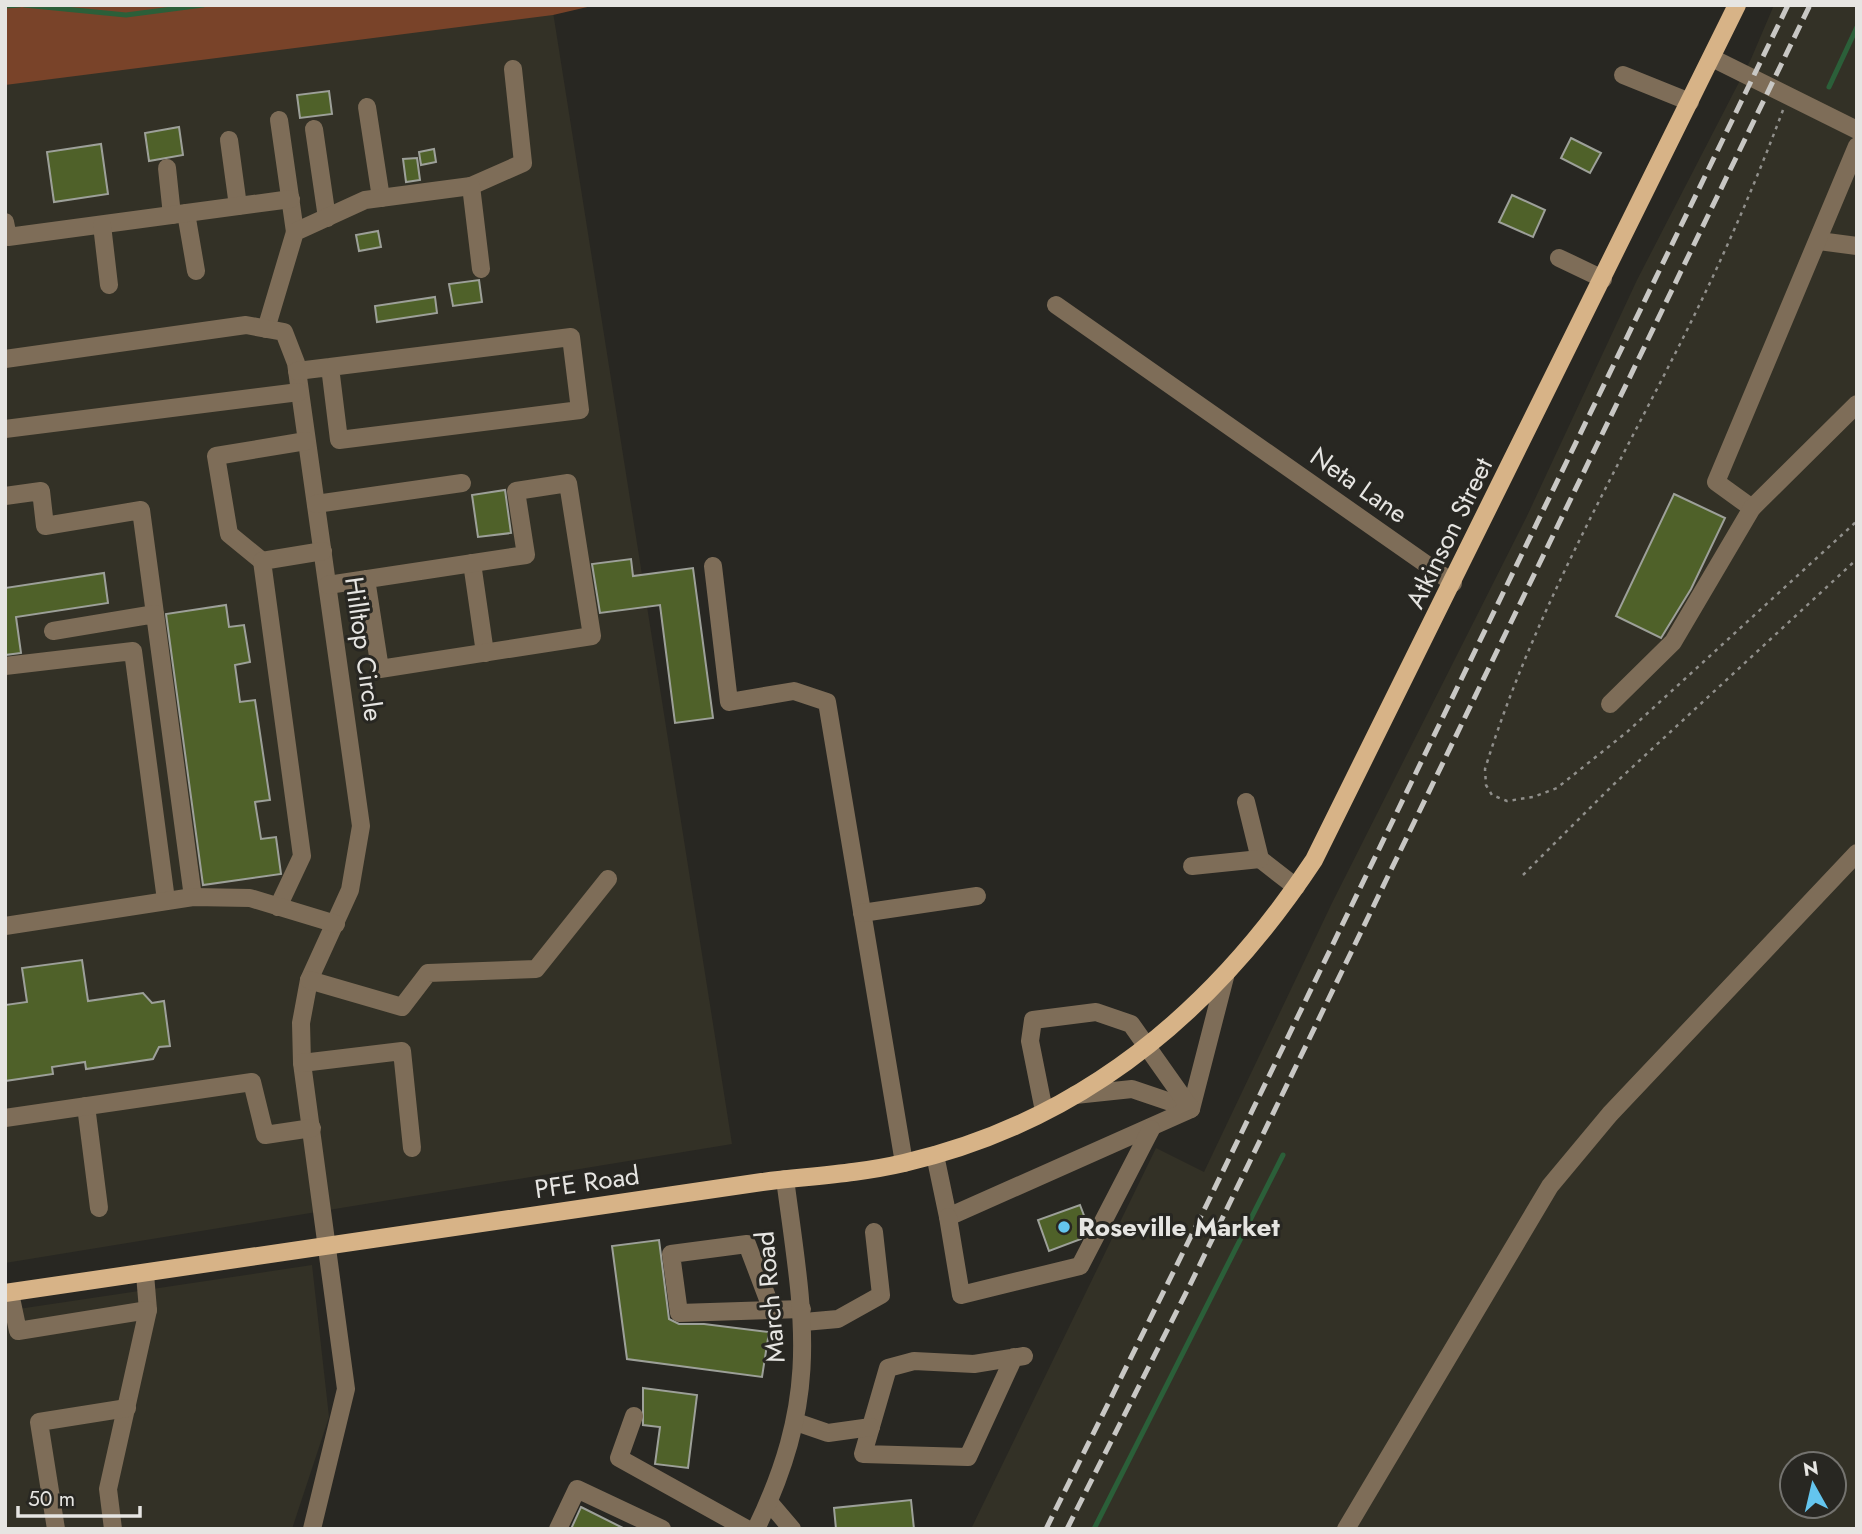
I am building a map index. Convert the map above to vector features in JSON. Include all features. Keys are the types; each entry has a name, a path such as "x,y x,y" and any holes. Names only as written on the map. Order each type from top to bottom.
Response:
{"main road":[{"name":"Atkinson Street","path":"1149,1047 1225,977 1314,860 1360,773 1737,5"},
{"name":"PFE Road","path":"8,1293 785,1179 843,1175 904,1163 935,1155 1044,1111 1110,1076 1149,1047"}],"street":[{"path":"1712,58 1857,130"},
{"path":"295,232 365,200 471,186 523,163 513,69"},
{"path":"1623,75 1690,102"},
{"path":"367,107 381,198"},
{"path":"5,359 246,325 266,329 295,232 279,120"},
{"path":"314,129 327,218"},
{"path":"229,140 238,206"},
{"path":"1752,508 1716,482 1857,146"},
{"path":"167,168 196,271"},
{"path":"471,186 481,269"},
{"path":"6,233 102,225 290,199"},
{"path":"102,225 109,285"},
{"path":"1819,241 1857,246"},
{"path":"1559,258 1603,279"},
{"name":"Neta Lane","path":"1056,305 1453,583"},
{"name":"Hilltop Circle","path":"266,329 284,332 297,371 361,826 350,890 309,980 302,1023 302,1063 346,1389 312,1529"},
{"path":"297,371 571,337 580,410 339,440 330,367"},
{"path":"5,429 299,392"},
{"path":"1610,704 1673,642 1752,508 1857,404"},
{"path":"278,907 302,856 261,561 229,534 216,456 306,441"},
{"path":"316,504 462,483"},
{"path":"328,585 366,579 526,555 516,491 568,483 592,636 380,669 366,579"},
{"path":"5,496 41,491 45,526 141,510 193,897"},
{"path":"261,561 323,551"},
{"path":"472,563 485,653"},
{"path":"713,566 729,702 794,691 827,702 904,1163"},
{"path":"53,631 155,614"},
{"path":"5,666 133,651 166,900"},
{"path":"1246,802 1261,859 1296,887"},
{"path":"1346,1529 1550,1186 1610,1114 1857,853"},
{"path":"1192,866 1261,859"},
{"path":"309,980 402,1007 428,973 536,969 608,879"},
{"path":"5,926 193,897 250,898 336,924"},
{"path":"862,913 976,897"},
{"path":"1191,1110 1225,977"},
{"path":"1044,1111 1030,1041 1033,1020 1096,1012 1131,1024 1191,1110"},
{"path":"302,1063 402,1051 412,1148"},
{"path":"5,1118 252,1082 265,1135 312,1128"},
{"path":"1074,1096 1132,1089 1191,1110"},
{"path":"86,1106 99,1208"},
{"path":"948,1217 1191,1110"},
{"path":"935,1155 961,1295 1080,1266 1151,1129"},
{"name":"March Road","path":"756,1529 783,1469 796,1422 803,1382 803,1315 785,1179"},
{"path":"772,1310 747,1244 671,1254 679,1313 772,1310 838,1319 881,1295 874,1232"},
{"path":"113,1529 108,1489 148,1310 145,1274"},
{"path":"8,1293 18,1331 148,1310"},
{"path":"1019,1356 968,1457 863,1454 871,1427 888,1368 914,1361 974,1364 1019,1356"},
{"path":"56,1529 38,1422 127,1408"},
{"path":"634,1416 619,1458 747,1529"},
{"path":"796,1422 828,1433 871,1427"},
{"path":"558,1529 577,1489 662,1529"},
{"path":"769,1502 792,1529"}],"path":[{"path":"1788,97 1749,199 1681,342 1597,503 1541,622 1485,769 1486,785 1492,795 1507,802 1533,797 1557,788 1627,732 1857,521"},
{"path":"1523,875 1612,786 1857,559"}],"shaded area":[{"path":"5,5 596,5 553,15 5,85"},
{"path":"1774,5 1857,5 1857,1529 971,1529 1156,1148 1204,1172 1332,903 1527,516 1637,280 1751,59"},
{"path":"553,12 732,1144 5,1263 5,83"},
{"path":"312,1265 329,1417 292,1529 5,1529 5,1311"}],"building":[{"path":"329,91 332,114 300,118 297,95"},
{"path":"179,127 183,155 149,161 145,133"},
{"path":"1571,138 1601,153 1590,173 1561,158"},
{"path":"101,144 108,194 54,202 47,152"},
{"path":"434,149 436,162 421,165 419,152"},
{"path":"417,158 420,180 406,182 403,159"},
{"path":"1512,195 1545,210 1533,237 1499,222"},
{"path":"378,231 381,247 359,251 356,235"},
{"path":"479,280 482,302 453,306 449,284"},
{"path":"435,297 437,313 377,322 375,306"},
{"path":"505,490 511,533 478,537 472,495"},
{"path":"1674,494 1725,518 1691,589 1661,638 1616,616"},
{"path":"631,559 633,576 693,568 713,718 675,723 660,605 600,613 592,564"},
{"path":"104,573 108,603 16,617 21,653 5,655 5,588"},
{"path":"226,605 229,627 244,625 250,662 235,665 240,702 255,700 270,800 255,802 261,839 276,837 281,874 203,885 166,614"},
{"path":"82,960 88,1001 143,993 152,1003 164,1001 170,1046 159,1047 153,1059 86,1069 85,1062 52,1067 53,1074 5,1081 5,1005 27,1002 22,968"},
{"name":"Roseville Market","path":"1080,1205 1088,1226 1081,1239 1049,1251 1038,1220"},
{"path":"659,1240 669,1319 679,1324 704,1324 769,1332 762,1377 627,1359 612,1246"},
{"path":"643,1388 697,1395 688,1468 655,1464 660,1427 643,1425"},
{"path":"911,1500 914,1529 836,1529 834,1508"},
{"path":"581,1507 625,1529 571,1529"}],"waterway":[{"path":"5,6 20,5"},
{"path":"24,5 126,15 203,5"},
{"path":"1829,87 1857,27"},
{"path":"1094,1529 1283,1155"}],"railway":[{"path":"1046,1529 1207,1204 1788,5"},
{"path":"1067,1529 1189,1287 1810,5"}],"place":[{"name":"Roseville Market","path":"1064,1227"}]}
